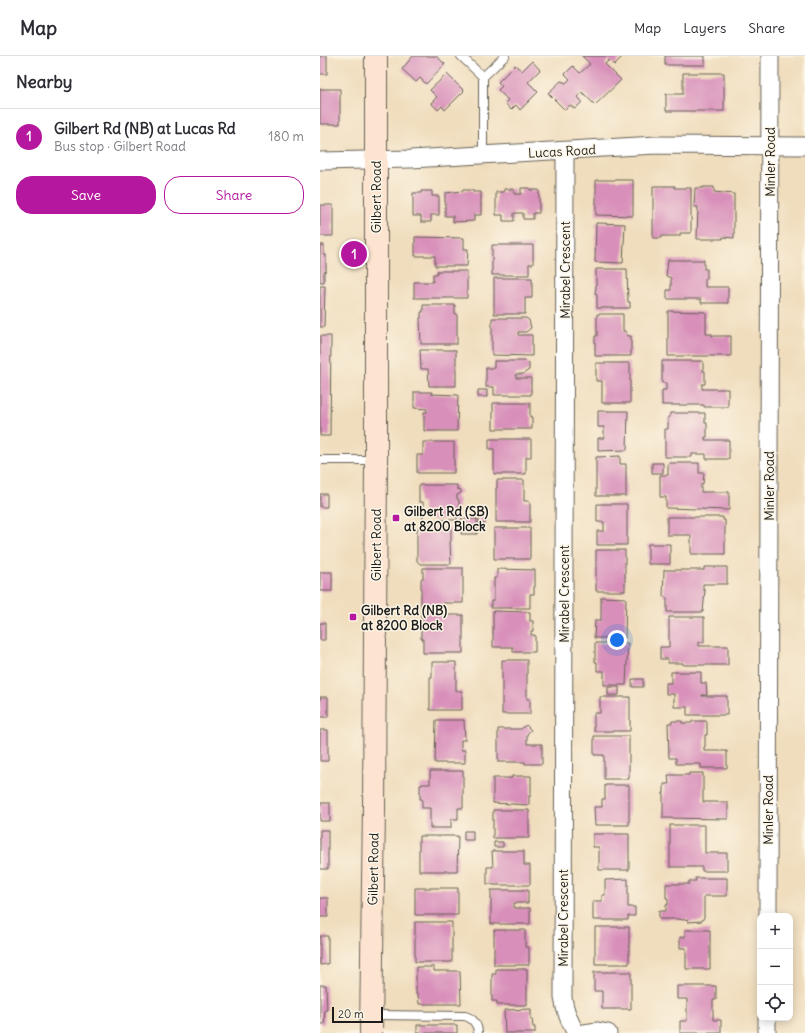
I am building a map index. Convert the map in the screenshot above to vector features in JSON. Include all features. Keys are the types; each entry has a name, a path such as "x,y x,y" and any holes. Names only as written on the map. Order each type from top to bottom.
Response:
{"main road":[{"name":"Gilbert Road","path":"372,1024 376,460 376,56"}],"street":[{"name":"Minler Road","path":"768,913 770,56"},
{"name":"Lucas Road","path":"320,161 483,155 656,145 805,146"},
{"name":"Mirabel Crescent","path":"565,151 563,998 564,1010 576,1033"},
{"path":"767,1033 768,1021"},
{"path":"584,1033 598,1031 608,1033"}],"lane":[{"path":"461,56 483,77 483,155"},
{"path":"483,77 505,56"},
{"path":"320,460 376,460"},
{"path":"372,1024 465,1016 475,1022 478,1033"}],"building":[{"path":"320,56 327,56 327,74 320,74"},
{"path":"413,56 436,56 445,64 426,84 420,78 416,82 402,69"},
{"path":"582,56 623,56 614,65 609,60 605,64 621,80 595,105 582,92 578,97 582,102 575,109 570,105 565,110 548,93 561,81 566,83 570,79 565,74 573,66 580,73 590,64"},
{"path":"665,56 705,56 705,65 665,65"},
{"path":"532,61 540,70 528,82 538,92 520,110 516,105 511,110 505,103 508,100 498,90 502,86 498,82 515,65 522,71"},
{"path":"683,73 724,73 724,111 666,111 666,94 683,94"},
{"path":"447,74 464,91 445,110 442,106 438,110 431,103 437,97 430,90"},
{"path":"320,89 340,89 340,124 320,124"},
{"path":"596,180 633,180 633,216 596,215"},
{"path":"653,186 691,188 691,233 680,233 680,236 661,236 661,238 653,238"},
{"path":"714,187 714,192 734,194 734,238 723,237 723,239 697,239 698,207 694,207 695,188"},
{"path":"521,188 539,190 539,213 533,213 533,219 523,219 523,213 514,213 514,221 503,221 503,215 496,215 496,192 504,192 504,189 514,189 514,194 521,194"},
{"path":"463,190 481,192 481,215 474,215 474,221 453,222 453,216 445,216 445,193"},
{"path":"421,191 432,191 432,196 439,196 439,215 431,215 431,222 421,222 421,216 413,216 413,193 421,193"},
{"path":"320,205 333,205 333,236 320,236"},
{"path":"596,223 625,224 623,263 595,262"},
{"path":"415,237 464,238 464,249 468,249 467,266 435,266 435,256 415,256"},
{"path":"320,245 324,245 324,255 326,255 324,282 320,282"},
{"path":"492,245 533,245 533,264 529,264 529,275 492,275"},
{"path":"668,260 704,260 704,269 707,269 705,287 728,287 728,303 701,303 701,299 667,299 667,290 671,290 671,278 666,276"},
{"path":"596,269 627,269 628,302 630,302 630,308 597,308 597,295 595,293"},
{"path":"437,271 467,271 467,298 414,298 414,282 433,282 433,274 437,274"},
{"path":"494,278 532,278 532,298 525,298 525,314 494,314"},
{"path":"320,286 325,286 324,327 320,327"},
{"path":"423,305 455,305 455,314 457,314 457,344 421,344 420,318 421,312 423,312"},
{"path":"668,311 706,312 706,334 712,334 712,336 731,336 731,356 668,356"},
{"path":"597,314 623,314 623,331 625,331 628,336 631,336 631,356 595,356"},
{"path":"492,318 526,318 529,320 531,328 526,332 518,332 518,335 532,335 532,356 492,355"},
{"path":"320,336 331,336 330,436 320,436"},
{"path":"420,350 456,350 456,386 429,386 428,369 421,369"},
{"path":"494,361 526,361 529,364 529,370 523,374 516,374 516,378 531,378 531,395 494,395 494,387 486,387 486,368 494,368"},
{"path":"662,361 703,361 705,384 702,384 702,389 728,389 728,407 704,407 704,405 662,405 662,390 666,390 666,383 662,383"},
{"path":"596,363 630,363 630,403 602,403 602,381 596,381"},
{"path":"478,390 487,390 487,397 478,397"},
{"path":"414,392 432,392 431,394 458,395 457,431 424,431 424,412 427,412 427,409 414,408"},
{"path":"493,403 530,403 532,429 493,429"},
{"path":"598,411 628,411 627,450 598,451 598,438 604,438 604,427 598,427"},
{"path":"670,413 705,413 707,437 705,437 705,440 729,440 729,459 706,459 706,454 692,454 692,457 665,457 665,429 668,429 668,417 670,417"},
{"path":"489,439 531,439 531,457 526,457 526,474 494,474 494,449 489,449"},
{"path":"423,442 454,442 454,473 417,473 417,455 423,455"},
{"path":"620,456 620,464 626,464 626,496 596,496 596,457"},
{"path":"652,463 663,463 663,473 652,473"},
{"path":"668,463 699,463 699,473 704,473 703,484 701,484 701,492 729,492 729,510 666,508 666,497 660,497 660,475 668,475"},
{"path":"497,480 524,480 524,501 530,501 530,522 496,522"},
{"path":"419,485 457,485 457,489 461,490 461,493 457,495 459,507 457,509 457,520 423,520 423,502 419,502"},
{"path":"320,494 327,494 327,507 320,507"},
{"path":"597,504 627,504 627,545 597,545 597,531 604,531 604,522 597,522"},
{"path":"479,516 485,516 485,524 479,524"},
{"path":"667,517 723,517 723,520 725,520 725,554 691,554 691,535 667,535"},
{"path":"461,519 477,519 477,526 461,526"},
{"path":"417,528 451,528 451,564 420,564 417,561"},
{"path":"461,528 477,528 477,534 461,534"},
{"path":"494,528 530,528 530,559 494,559"},
{"path":"648,544 670,544 670,564 648,564"},
{"path":"596,550 625,550 625,591 596,591"},
{"path":"704,567 727,567 727,584 703,584 703,590 705,590 703,612 667,612 667,598 663,596 664,570 704,570"},
{"path":"423,568 463,568 463,603 443,603 443,607 421,608 421,579 423,578"},
{"path":"497,569 535,570 535,587 534,594 530,594 530,608 491,608 491,601 494,601 494,578 497,578"},
{"path":"320,572 332,572 332,591 320,591"},
{"path":"601,597 626,598 625,638 594,638 595,620 601,620"},
{"path":"421,611 443,611 443,615 463,615 463,653 423,653 423,639 421,639"},
{"path":"493,611 530,612 530,621 533,621 533,631 531,631 531,635 535,635 535,652 513,652 513,647 493,647"},
{"path":"669,617 704,617 704,642 699,642 699,646 728,646 728,665 683,665 683,663 668,663 668,659 660,659 660,647 669,647"},
{"path":"320,623 325,623 325,640 320,640"},
{"path":"595,643 628,643 626,685 604,685 604,671 597,671 597,662 595,662"},
{"path":"502,660 527,660 527,699 530,699 530,714 502,714"},
{"path":"432,662 456,662 456,691 462,691 462,710 430,710 430,677 432,677"},
{"path":"671,672 701,672 701,683 706,683 707,695 702,696 727,696 727,715 687,715 687,707 674,707 674,694 666,694 666,683 671,683"},
{"path":"632,679 643,679 643,687 632,687"},
{"path":"608,687 619,687 619,695 608,695"},
{"path":"320,697 328,697 328,717 320,717"},
{"path":"600,697 630,697 630,731 594,731 594,713 600,713"},
{"path":"436,720 464,720 465,740 461,740 461,750 465,750 465,763 435,763"},
{"path":"672,721 692,723 692,721 707,721 707,735 705,735 704,751 727,751 727,768 701,768 701,764 676,764 676,758 669,758 668,723 672,723"},
{"path":"526,725 531,730 527,734 527,744 542,744 542,764 525,764 525,762 498,762 498,729 521,729"},
{"path":"320,730 328,730 328,761 320,761"},
{"path":"594,736 629,736 629,779 604,779 604,755 594,755"},
{"path":"430,771 463,771 463,808 458,808 458,819 451,819 451,828 430,828 430,808 422,808 422,799 420,799 420,785 430,784"},
{"path":"689,773 703,773 703,802 728,802 728,819 663,818 664,784 669,784 668,775 689,775"},
{"path":"512,776 531,776 531,796 529,796 529,805 493,803 493,778 512,778"},
{"path":"605,785 629,785 629,825 595,825 594,807 602,807 602,799 605,799"},
{"path":"320,803 330,803 330,821 320,821"},
{"path":"493,810 529,810 529,838 493,838"},
{"path":"670,825 705,825 705,853 727,853 727,871 702,871 702,867 670,867"},
{"path":"320,830 328,830 328,869 320,869"},
{"path":"464,831 473,831 473,840 464,840"},
{"path":"593,834 629,834 629,870 599,870 599,847 593,847"},
{"path":"419,836 458,836 457,871 419,871"},
{"path":"494,842 503,842 503,847 494,847"},
{"path":"492,851 524,851 524,865 530,865 530,885 487,884 487,867 493,867"},
{"path":"695,878 727,878 727,896 704,896 704,917 702,921 688,922 688,919 659,919 659,911 666,911 666,905 668,905 668,898 666,898 666,884 689,884 689,881 696,881"},
{"path":"628,879 628,907 635,907 635,916 628,916 628,920 593,920 593,901 602,901 602,895 605,895 605,880"},
{"path":"415,888 458,888 458,915 415,915"},
{"path":"491,890 528,890 528,903 514,903 514,908 530,908 530,924 491,924"},
{"path":"320,898 328,898 328,917 320,917"},
{"path":"415,922 452,922 452,962 415,962"},
{"path":"595,927 629,927 629,964 595,964"},
{"path":"494,930 525,930 525,947 529,947 529,965 494,965"},
{"path":"685,930 710,930 710,969 686,969 686,948 680,948 680,937 685,937"},
{"path":"320,936 328,936 328,964 320,965"},
{"path":"416,967 434,967 434,971 460,971 461,1004 419,1004 418,994 416,994"},
{"path":"496,969 527,969 527,1005 497,1005 497,1001 492,1001 492,974 496,974"},
{"path":"594,972 631,972 631,1009 602,1009 602,991 594,991"},
{"path":"320,985 326,985 327,1010 325,1010 324,1024 320,1024"},
{"path":"677,986 716,986 716,1000 713,1000 713,1020 721,1020 721,1033 680,1033 680,1021 687,1021 687,999 677,999"},
{"path":"531,1009 531,1019 533,1027 535,1027 535,1033 505,1033 504,1010"},
{"path":"417,1025 457,1025 457,1033 417,1033"}],"place":[{"name":"Gilbert Rd (NB) at Lucas Rd","path":"354,254"},
{"name":"Gilbert Rd (SB) at 8200 Block","path":"396,518"},
{"name":"Gilbert Rd (NB) at 8200 Block","path":"353,617"}]}
